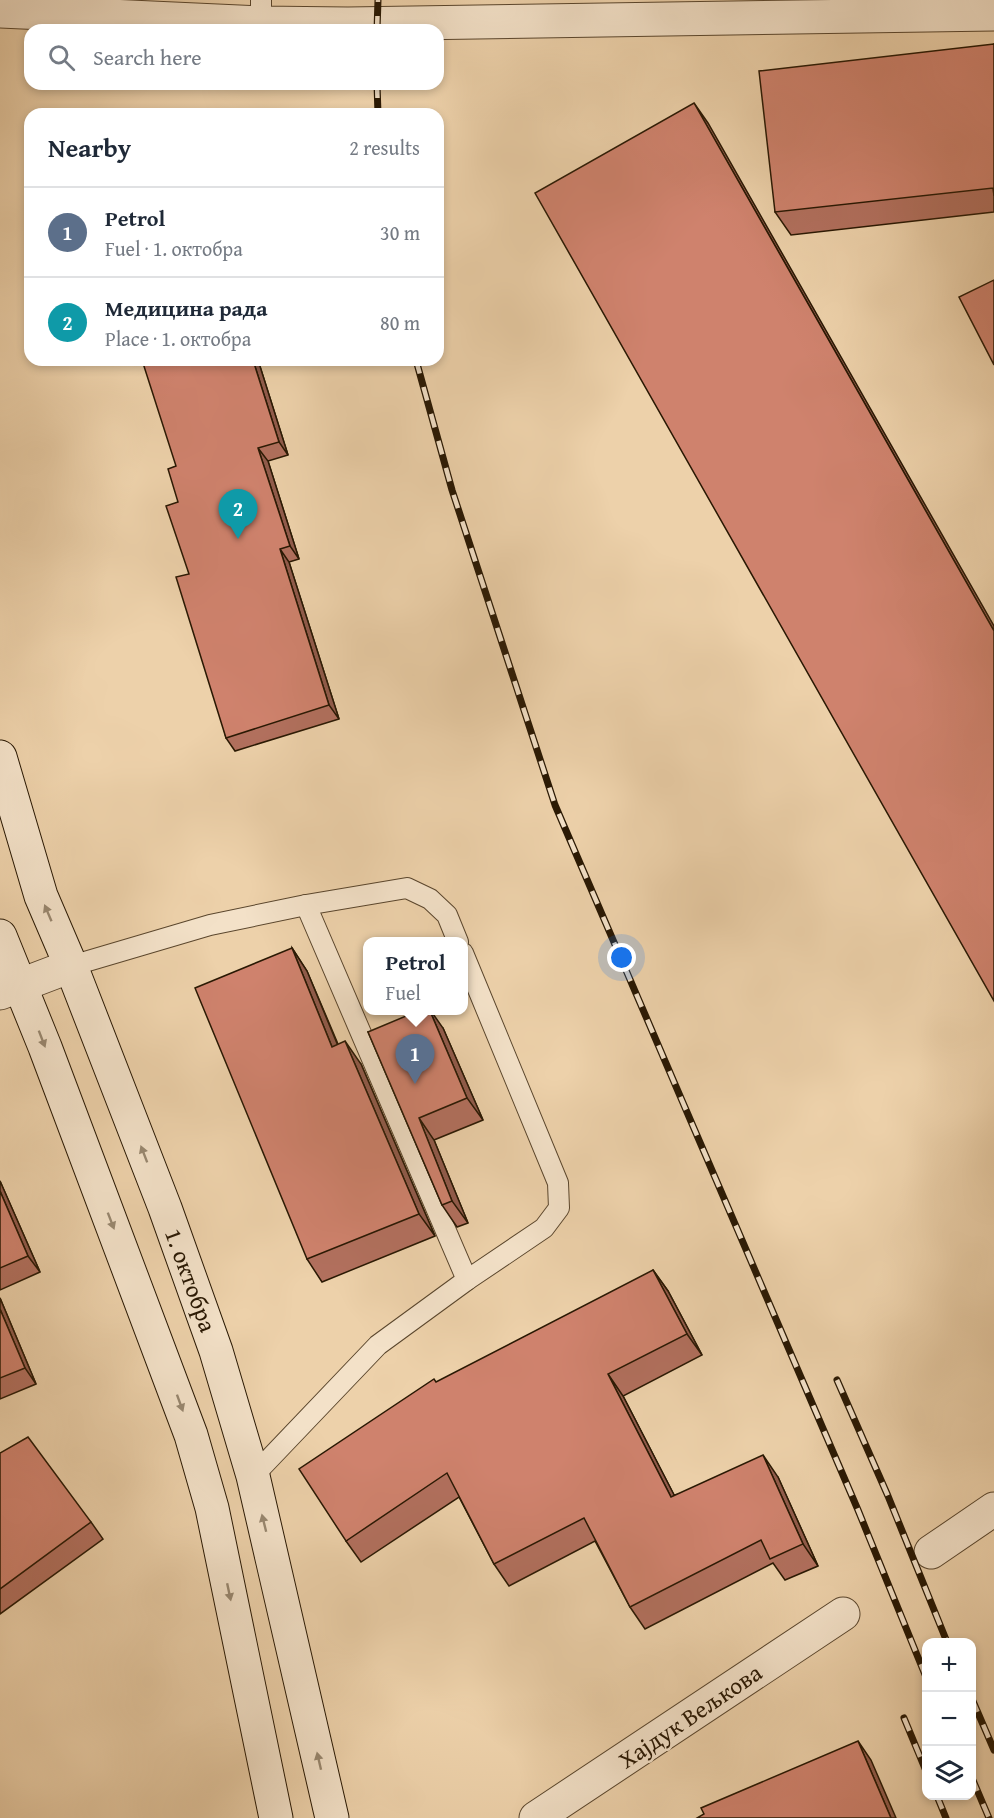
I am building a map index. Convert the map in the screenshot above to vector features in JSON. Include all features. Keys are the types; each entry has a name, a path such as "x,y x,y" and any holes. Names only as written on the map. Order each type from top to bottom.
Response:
{"main road":[{"path":"0,11 261,12 348,24 767,9 994,14"},
{"name":"1. октобра","path":"0,757 41,896 71,966 173,1230 216,1351 253,1476 332,1818"},
{"path":"0,936 10,989 191,1435 212,1509 276,1818"},
{"path":"10,989 71,966"},
{"path":"931,1552 994,1509"},
{"name":"Хајдук Вељкова","path":"536,1818 843,1614"}],"lane":[{"path":"71,966 210,926 306,905 407,888 430,899 447,915 456,937"},
{"path":"306,905 467,1280"},
{"path":"253,1476 378,1345 467,1280 544,1228 559,1209 558,1183 468,965"}],"building":[{"path":"994,44 994,196 993,188 775,212 759,71"},
{"path":"694,103 994,631 994,1001 535,193"},
{"path":"994,280 994,365 959,297"},
{"path":"144,366 255,366 279,442 258,448 290,546 280,549 329,705 226,738 176,577 189,574 166,506 178,502 168,469 176,466"},
{"path":"292,948 332,1047 345,1041 419,1214 307,1259 195,988"},
{"path":"408,1015 432,1015 467,1098 419,1118 452,1201 442,1205 368,1032"},
{"path":"0,1191 28,1256 0,1268"},
{"path":"653,1270 687,1334 608,1374 671,1497 763,1455 803,1544 770,1559 761,1540 630,1607 584,1518 494,1564 447,1473 346,1541 299,1469 434,1379 436,1382"},
{"path":"0,1309 25,1368 0,1378"},
{"path":"28,1437 91,1522 0,1589 0,1453"},
{"path":"858,1741 891,1818 697,1818 704,1814 701,1808"}],"railway":[{"path":"377,24 378,0"},
{"path":"377,90 378,108"},
{"path":"418,366 452,490 555,805 858,1510 922,1667"},
{"path":"837,1380 888,1496 945,1638"},
{"path":"976,1708 994,1750"},
{"path":"904,1718 922,1761"},
{"path":"976,1787 989,1818"},
{"path":"939,1800 946,1818"}],"place":[{"name":"Медицина рада","path":"238,539"},
{"name":"Petrol","path":"415,1084"}]}
